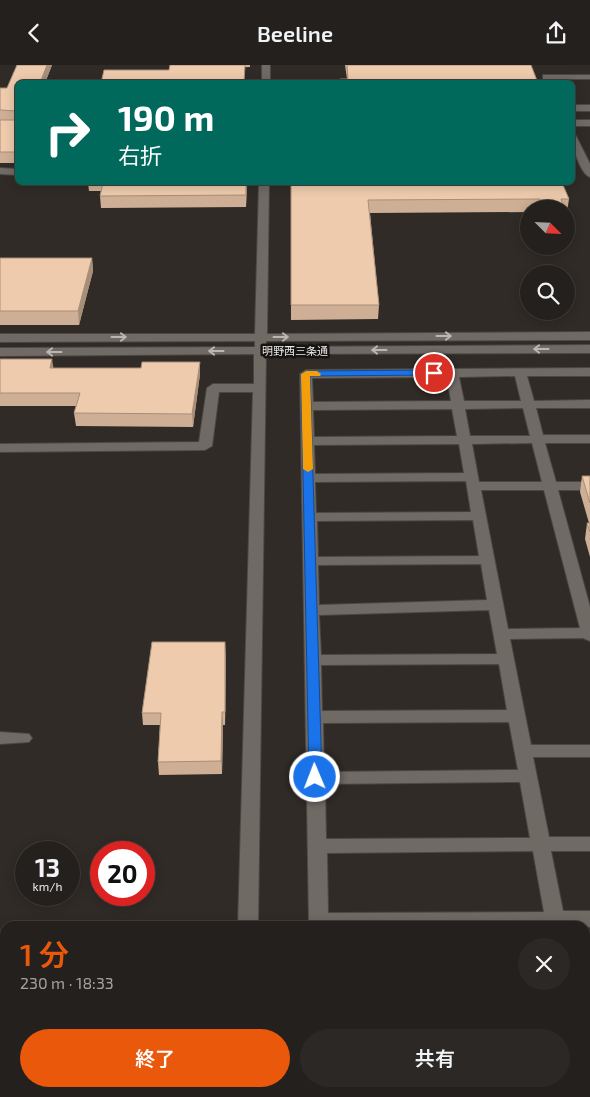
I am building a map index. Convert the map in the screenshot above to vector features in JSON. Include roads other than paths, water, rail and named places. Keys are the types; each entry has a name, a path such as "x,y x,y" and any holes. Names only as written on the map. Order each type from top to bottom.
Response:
{"street":[{"path":"266,65 266,80"},
{"path":"546,77 589,79 582,65"},
{"path":"575,108 590,108"},
{"path":"575,123 590,123"},
{"path":"575,140 590,145"},
{"path":"575,140 590,174"},
{"path":"0,171 15,171"},
{"path":"248,921 264,185"},
{"name":"明野西三条通","path":"0,352 590,336"},
{"name":"明野西三条通","path":"0,338 590,349"},
{"path":"319,921 306,374 590,372"},
{"path":"452,373 555,921"},
{"path":"500,634 590,634 520,373"},
{"path":"0,448 205,446 213,388 260,388"},
{"path":"306,406 590,405"},
{"path":"307,441 590,439"},
{"path":"308,478 590,486"},
{"path":"309,517 479,517"},
{"path":"310,561 487,560"},
{"path":"311,610 495,605"},
{"path":"313,660 506,659"},
{"path":"314,717 516,716"},
{"path":"0,738 22,738"},
{"path":"523,751 590,751"},
{"path":"315,777 528,776"},
{"path":"317,846 590,844"},
{"path":"572,921 590,919"},
{"path":"566,1097 588,1097"}]}
